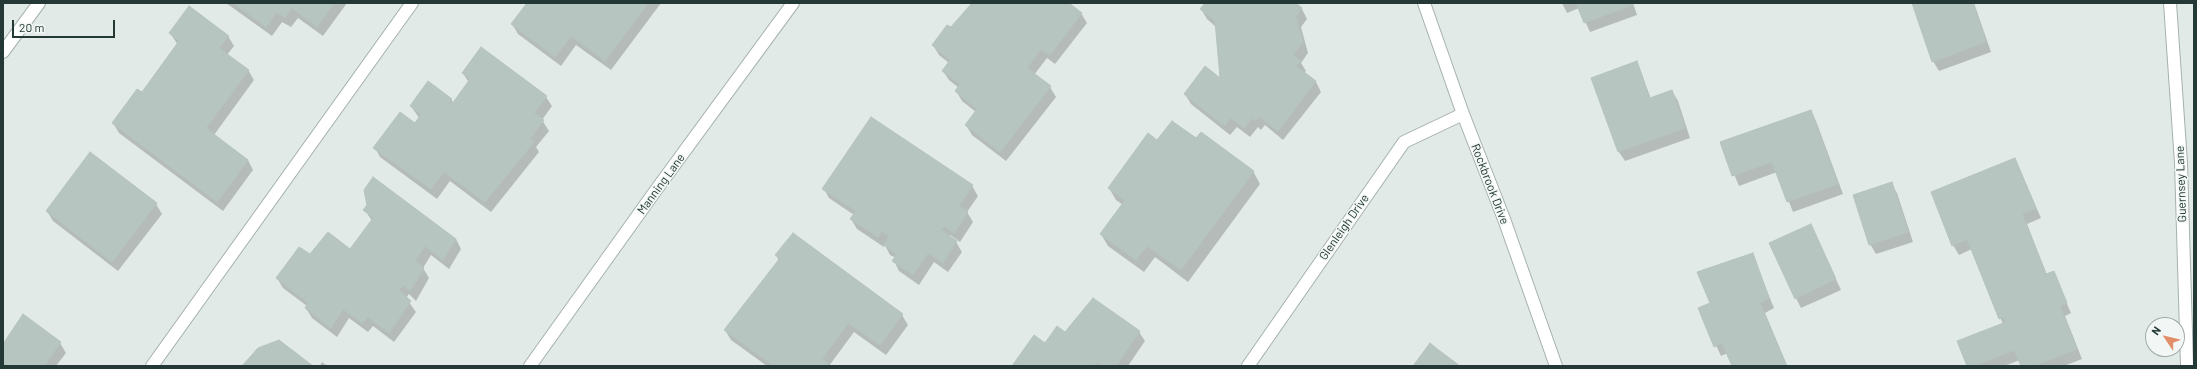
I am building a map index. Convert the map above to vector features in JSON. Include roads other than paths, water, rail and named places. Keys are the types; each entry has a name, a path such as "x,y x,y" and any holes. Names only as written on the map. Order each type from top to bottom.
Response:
{"street":[{"path":"3,52 39,3"},
{"path":"152,366 412,3"},
{"name":"Manning Lane","path":"530,366 656,190 794,3"},
{"name":"Rockbrook Drive","path":"1424,3 1463,114 1504,219 1556,366"},
{"name":"Guernsey Lane","path":"2170,3 2181,163 2187,366"},
{"name":"Glenleigh Drive","path":"1248,366 1404,142 1463,114"}]}
